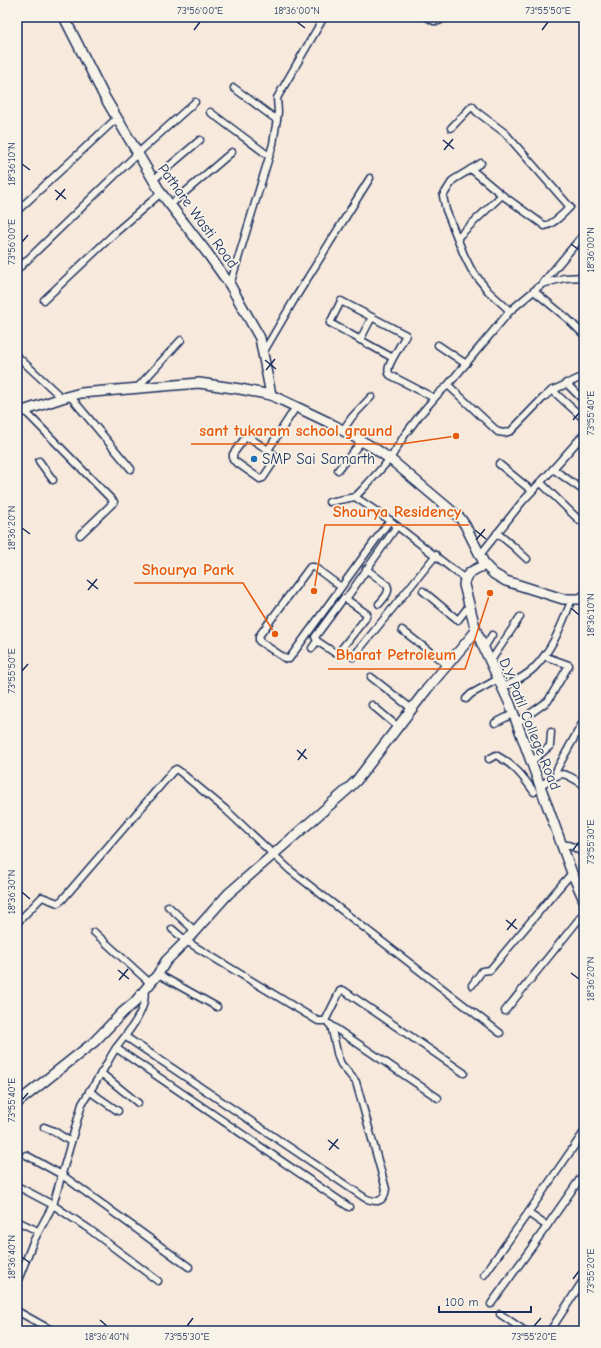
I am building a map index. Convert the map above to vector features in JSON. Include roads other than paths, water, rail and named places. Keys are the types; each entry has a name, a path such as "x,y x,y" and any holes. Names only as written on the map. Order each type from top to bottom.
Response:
{"street":[{"name":"Pathare Wasti Road","path":"64,17 116,118 161,194 230,285 260,338 271,395"},
{"path":"230,285 269,156 277,120 277,98 324,17"},
{"path":"427,17 439,22 445,17"},
{"path":"234,88 277,120"},
{"path":"20,267 137,154 195,102"},
{"path":"451,128 472,106 477,112 505,133 570,207 557,220 545,226 502,195 471,169"},
{"path":"210,112 269,156"},
{"path":"17,211 116,118"},
{"path":"153,180 200,140"},
{"path":"170,205 232,152"},
{"path":"481,163 453,180 443,196 446,210 471,269 485,288 510,311"},
{"path":"263,353 370,178"},
{"path":"44,300 116,232 161,194"},
{"path":"458,237 502,195"},
{"path":"329,502 355,497 390,459 404,436 434,398 448,385 510,311 542,284 584,234"},
{"path":"542,284 564,278 584,277"},
{"path":"534,290 584,335"},
{"path":"393,358 330,323 341,300 406,335 393,358 388,372 390,375 434,398"},
{"path":"360,340 372,317"},
{"path":"137,388 181,340"},
{"path":"438,345 466,364"},
{"path":"17,356 66,397 131,469"},
{"path":"448,385 498,432 505,433 511,431 552,390 584,376"},
{"path":"80,535 114,502 20,411 81,393 199,383 271,395 343,430 390,459 460,518 485,565 494,574 506,580 563,600 580,600"},
{"path":"566,383 584,401"},
{"path":"552,390 584,419"},
{"path":"343,430 352,417 371,397"},
{"path":"268,450 296,407"},
{"path":"480,555 532,491 584,434"},
{"path":"245,438 250,438 268,450 276,457 265,476 260,479 233,460 233,454 245,438"},
{"path":"338,470 362,441"},
{"path":"39,461 53,480"},
{"path":"499,464 532,491"},
{"path":"553,469 584,491"},
{"path":"540,482 580,521"},
{"path":"355,497 390,520 465,579 468,574 485,565"},
{"path":"341,588 314,568 310,567 259,636 259,641 284,658 289,658 341,588 390,520"},
{"path":"346,599 367,614 365,619 339,652 335,653 317,641 314,637 340,601 342,599 346,599 397,526"},
{"path":"497,533 527,559"},
{"path":"353,658 436,556"},
{"path":"366,569 389,588 389,592 379,604"},
{"name":"D.Y. Patil College Road","path":"465,579 464,586 476,631 517,723 531,762 537,789 562,844 572,873 584,900"},
{"path":"423,591 458,620 470,606"},
{"path":"502,688 520,679 533,669 555,640 561,628 580,600"},
{"path":"490,662 520,617"},
{"path":"402,630 447,665"},
{"path":"17,1103 94,1042 123,1012 134,1003 158,974 166,961 228,894 348,789 412,708 476,631"},
{"path":"484,648 492,635"},
{"path":"312,648 317,641"},
{"path":"517,723 548,701 569,665 544,656"},
{"path":"371,677 412,708"},
{"path":"466,699 472,694 498,680"},
{"path":"372,705 398,727"},
{"path":"495,723 513,714"},
{"path":"558,775 556,772 557,769 584,720"},
{"path":"531,762 550,746 552,732"},
{"path":"489,759 496,755 508,761 537,789 558,775 563,774 567,774 584,785"},
{"path":"17,923 42,897 58,903 62,900 173,771 176,770 225,808 291,871 500,1033"},
{"path":"562,844 574,846 584,854"},
{"path":"472,985 482,971 490,970 572,873"},
{"path":"168,906 195,931"},
{"path":"505,1011 584,913"},
{"path":"172,929 186,941 318,1021 325,1021 438,1098"},
{"path":"94,932 147,987"},
{"path":"158,974 217,1007"},
{"path":"17,1283 20,1265 53,1205 79,1112 89,1091 116,1048 126,1037 143,1006 147,987"},
{"path":"325,1021 340,991 343,990 464,1073"},
{"path":"126,1037 365,1198 377,1202 383,1199 386,1189 356,1082 341,1064 331,1025"},
{"path":"116,1048 349,1207"},
{"path":"101,1074 138,1102"},
{"path":"89,1091 118,1111"},
{"path":"44,1127 71,1142"},
{"path":"484,1275 584,1132"},
{"path":"26,1155 62,1175 189,1268"},
{"path":"491,1304 584,1173"},
{"path":"17,1186 53,1205 89,1229 158,1281"},
{"path":"528,1213 547,1226"},
{"path":"17,1221 38,1232"},
{"path":"550,1331 584,1279"},
{"path":"17,1311 53,1331"},
{"path":"500,1314 525,1331"}],"place":[{"name":"sant tukaram school graund","path":"456,436"},
{"name":"SMP Sai Samarth","path":"254,459"},
{"name":"Shourya Residency","path":"314,591"},
{"name":"Bharat Petroleum","path":"490,593"},
{"name":"Shourya Park","path":"275,634"}]}
